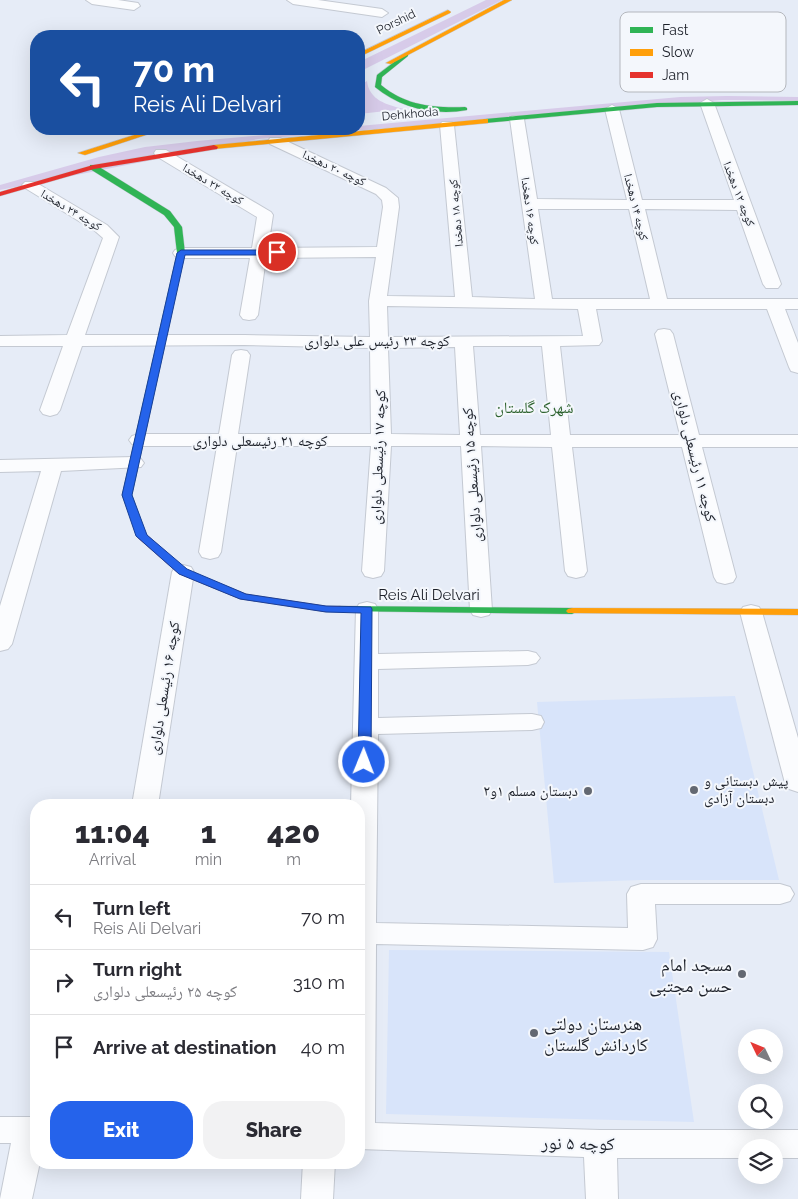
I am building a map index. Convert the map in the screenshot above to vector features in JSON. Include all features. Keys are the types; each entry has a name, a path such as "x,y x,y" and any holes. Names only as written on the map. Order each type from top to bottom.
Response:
{"main road":[{"path":"367,74 509,0"},
{"name":"Porshid","path":"365,52 457,7"},
{"path":"406,55 379,76 377,86 387,95 402,102 427,107 481,109 518,114"},
{"name":"Dehkhoda","path":"365,130 447,125 651,96 798,93"},
{"name":"Dehkhoda","path":"365,122 707,103 798,103"},
{"name":"Dehkhoda","path":"142,135 73,158 280,135"},
{"name":"Dehkhoda","path":"207,136 280,135"},
{"name":"Dehkhoda","path":"0,194 161,147"},
{"name":"Reis Ali Delvari","path":"93,167 167,213 178,227 181,253 127,495 142,536 183,572 244,597 326,609 798,612"}],"street":[{"path":"92,0 134,6"},
{"path":"293,0 382,13"},
{"name":"کوچه ۱۲ دهخدا","path":"707,103 772,284"},
{"name":"کوچه ۱۴ دهخدا","path":"612,109 660,304"},
{"name":"کوچه ۱۶ دهخدا","path":"518,114 544,304"},
{"name":"کوچه ۱۸ دهخدا","path":"447,125 464,302"},
{"name":"کوچه ۲۰ دهخدا","path":"280,135 381,190 390,198"},
{"name":"کوچه ۲۲ دهخدا","path":"161,147 265,215 259,252"},
{"name":"کوچه ۲۴ دهخدا","path":"30,185 101,228 110,237 74,340"},
{"name":"کوچه ۱۷ رئیسعلی دلواری","path":"373,571 381,441 378,300 391,207 390,198"},
{"path":"529,204 743,205"},
{"path":"249,316 259,252"},
{"path":"181,253 384,252"},
{"path":"378,300 544,304 798,304"},
{"name":"کوچه ۲۳ رئیس علی دلواری","path":"0,341 162,340 379,344 464,341 593,341 586,304"},
{"path":"774,304 798,367"},
{"name":"کوچه ۱۱ رئیسعلی دلواری","path":"664,334 726,577"},
{"path":"50,410 74,340"},
{"name":"کوچه ۱۵ رئیسعلی دلواری","path":"464,341 481,610"},
{"path":"550,341 576,571"},
{"path":"210,552 241,355"},
{"name":"کوچه ۲۱ رئیسعلی دلواری","path":"139,440 798,441"},
{"path":"0,644 53,464"},
{"path":"0,466 134,464"},
{"name":"کوچه ۱۶ رئیسعلی دلواری","path":"146,799 183,572"},
{"path":"362,799 367,609"},
{"path":"751,612 798,783"},
{"path":"366,662 528,658"},
{"path":"365,726 532,722"},
{"path":"365,933 643,939 641,894 780,894"},
{"path":"16,1199 22,1130"},
{"name":"کوچه ۵ نور","path":"365,1136 600,1144 798,1144"},
{"path":"600,1144 602,1199"},
{"path":"317,1199 319,1169"}],"shaded area":[{"path":"486,0 502,0 365,69 365,59"},
{"path":"367,81 371,93 380,101 404,109 365,113 365,82"},
{"path":"680,97 798,97 798,100 722,100 365,130 365,125"},
{"path":"266,135 306,135 258,139 0,190 0,185 99,157 145,147"},
{"path":"735,696 779,880 641,880 554,883 537,702"},
{"name":"هنرستان دولتی کاردانش گلستان","path":"389,950 669,952 694,1122 386,1114"}],"traffic: fast":[{"path":"406,55 379,76 377,86 386,94 418,107 465,109"},
{"path":"485,121 657,105 798,103"},
{"path":"93,167 167,213 178,227 181,253 127,495 140,531"},
{"path":"340,609 572,611"}],"traffic: slow":[{"path":"389,63 509,0"},
{"path":"365,52 448,12"},
{"path":"365,133 485,121"},
{"path":"82,153 140,135"},
{"path":"214,147 339,135"},
{"path":"572,611 798,612"}],"traffic: jam":[{"path":"0,194 93,167 214,147"},
{"path":"140,531 142,536 183,572 244,597 326,609 340,609"}],"place":[{"name":"پیش دبستانی و دبستان آزادی","path":"694,790"},
{"name":"دبستان مسلم ۱و۲","path":"588,791"},
{"name":"مسجد امام حسن مجتبی","path":"742,974"},
{"name":"هنرستان دولتی کاردانش گلستان","path":"534,1033"}],"district":[{"name":"شهرک گلستان","path":"534,407"}],"route":[{"path":"277,252 181,253 127,495 142,536 183,572 244,597 326,609 367,609 364,762"}]}
